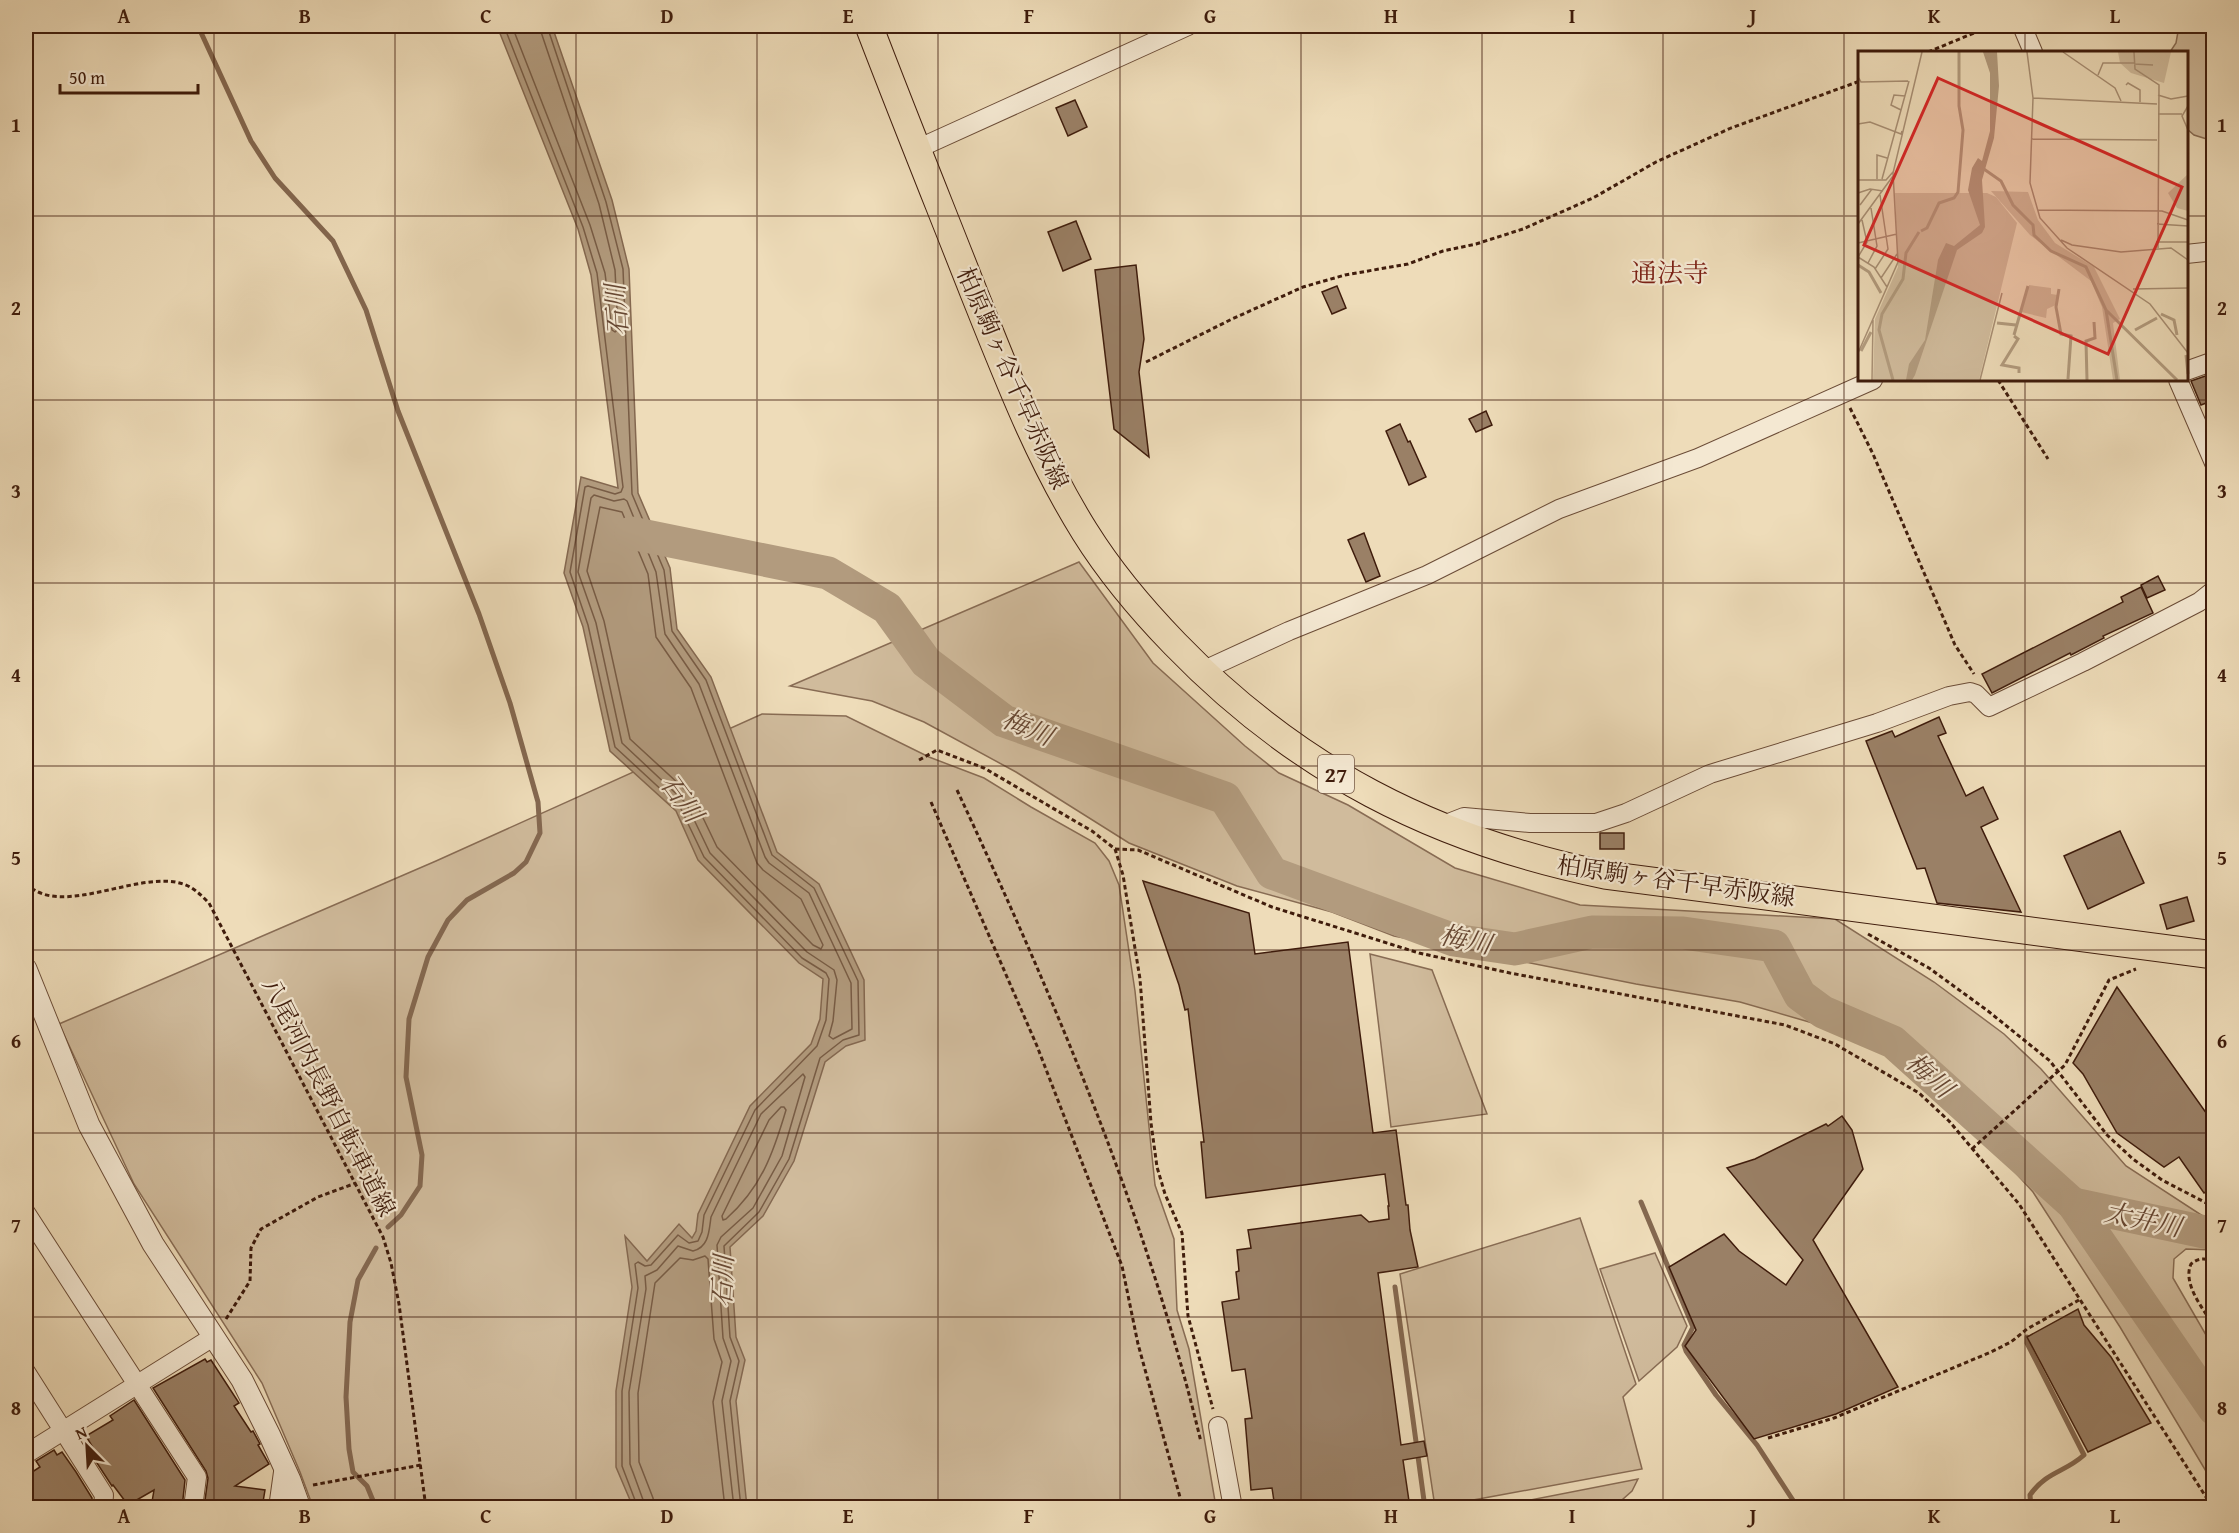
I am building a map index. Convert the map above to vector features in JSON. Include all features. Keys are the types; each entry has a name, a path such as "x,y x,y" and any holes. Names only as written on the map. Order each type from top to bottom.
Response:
{"main road":[{"name":"柏原駒ヶ谷千早赤阪線","path":"869,26 1010,382 1038,447 1062,493 1086,534 1129,592 1202,671 1258,722 1326,768 1372,795 1441,826 1512,852 1605,875 2212,952"}],"street":[{"path":"917,149 1188,26"},
{"path":"2022,26 2033,51"},
{"path":"2188,254 2214,251"},
{"path":"2188,371 2214,361"},
{"path":"1202,671 1289,631 1427,575 1559,508 1698,458 1871,381"},
{"path":"2178,381 2214,463"},
{"path":"1441,826 1464,817 1530,824 1596,823 1626,813 1710,774 1877,723 1949,696 1970,692 1989,707 2199,602 2214,590"},
{"path":"26,969 88,1125 153,1244 242,1380 284,1466 296,1498"},
{"path":"26,1213 197,1477 193,1508"},
{"path":"26,1454 213,1337"},
{"path":"26,1372 104,1495 103,1508"},
{"path":"1218,1426 1233,1508"},
{"path":"278,1508 284,1466"}],"path":[{"path":"1930,51 1991,26"},
{"path":"1146,363 1232,319 1303,287 1345,275 1408,264 1443,251 1476,244 1523,229 1593,198 1656,162 1731,128 1858,82"},
{"path":"1999,381 2048,459"},
{"path":"1843,393 1873,454 1955,645 1968,663 1983,692 1980,698"},
{"path":"919,760 937,750 984,768 1092,831 1115,849 1123,875 1140,979 1151,1123 1157,1167 1165,1194 1182,1233 1188,1316 1218,1426"},
{"path":"957,790 1004,891 1074,1057 1136,1218 1184,1370 1203,1450"},
{"path":"931,802 1037,1046 1122,1266 1138,1344 1183,1508"},
{"path":"1115,849 1138,850 1272,907 1419,953 1510,973 1785,1025 1835,1044 1919,1093 1949,1121 2019,1204 2213,1508"},
{"name":"八尾河内長野自転車道線","path":"26,883 31,889 41,894 54,896 75,895 157,881 184,884 198,892 209,903 383,1237 399,1304 426,1508"},
{"path":"1860,931 1877,937 1929,968 1988,1011 2050,1061 2107,1135 2133,1159 2162,1180 2214,1207"},
{"path":"1972,1149 2064,1065 2109,980 2137,968"},
{"path":"213,1337 250,1281 251,1248 261,1229 318,1197 356,1182"},
{"path":"2214,1261 2197,1260 2191,1264 2188,1275 2197,1298 2214,1326"},
{"path":"1768,1438 1834,1418 1991,1352 2079,1300"},
{"path":"296,1498 420,1465"}],"shaded area":[{"path":"2179,26 2213,26 2213,141 2194,135 2188,130 2188,51 2171,51 2176,43"},
{"path":"1079,562 1153,663 1245,746 1279,773 1348,805 1455,868 1580,905 1835,919 1934,982 2004,1034 2041,1069 2126,1166 2212,1222 2213,1250 2186,1249 2174,1259 2173,1278 2213,1347 2213,1483 2120,1327 2033,1192 1962,1114 1912,1070 1861,1037 1740,1002 1636,984 1394,936 1332,912 1237,886 1129,843 1016,772 924,722 872,701 790,686"},
{"path":"762,714 846,716 929,757 984,778 1095,843 1109,861 1119,885 1135,991 1155,1185 1174,1239 1177,1310 1189,1349 1216,1507 313,1507 262,1383 134,1184 59,1024 436,861"},
{"path":"1370,954 1432,970 1487,1114 1391,1127"},
{"path":"1580,1218 1636,1384 1623,1397 1642,1469 1435,1507 1400,1274"},
{"path":"1655,1253 1687,1326 1677,1347 1639,1381 1600,1269"},
{"path":"1638,1479 1632,1491 1614,1507 1494,1507"}],"water":[{"name":"石川","path":"497,26 552,26 612,200 629,269 638,493 670,568 677,629 711,677 777,852 819,884 864,980 865,1040 846,1046 825,1062 794,1161 763,1216 730,1247 736,1337 745,1360 736,1401 747,1507 633,1507 616,1467 616,1391 632,1287 625,1236 647,1261 679,1224 692,1238 696,1231 698,1214 750,1106 811,1044 820,1019 823,979 799,963 698,860 676,811 610,751 583,627 564,573 581,477 618,488 591,275 578,229"}],"building":[{"path":"1075,100 1087,127 1068,136 1056,108"},
{"path":"1076,221 1091,259 1063,271 1048,232"},
{"path":"1136,265 1144,339 1139,372 1149,457 1114,429 1095,270"},
{"path":"1337,286 1346,308 1332,314 1322,292"},
{"path":"2214,373 2214,400 2201,405 2191,381"},
{"path":"1486,411 1492,425 1476,432 1469,419"},
{"path":"1400,424 1426,477 1409,485 1386,431"},
{"path":"1364,533 1380,576 1366,582 1348,540"},
{"path":"2158,576 2165,590 2147,598 2141,585"},
{"path":"2141,587 2153,613 1992,693 1982,674 2123,602 2121,597"},
{"path":"1939,717 1946,733 1938,736 1966,796 1983,787 1998,819 1981,827 2021,912 1937,903 1925,868 1917,869 1866,741 1892,731 1895,737"},
{"path":"2120,831 2144,883 2088,909 2064,856"},
{"path":"1600,833 1624,833 1624,849 1600,849"},
{"path":"1143,881 1249,913 1255,954 1348,942 1373,1133 1396,1130 1410,1230 1418,1267 1378,1273 1401,1445 1424,1441 1427,1456 1403,1460 1410,1508 1275,1508 1272,1488 1251,1490 1245,1419 1252,1418 1245,1369 1232,1371 1222,1302 1239,1299 1236,1272 1239,1271 1237,1250 1251,1248 1248,1230 1361,1215 1369,1222 1389,1219 1385,1174 1206,1198 1201,1142 1204,1142 1188,1009 1185,1010 1179,985"},
{"path":"2187,897 2194,921 2167,929 2160,905"},
{"path":"2117,987 2214,1124 2214,1187 2204,1193 2179,1157 2164,1167 2117,1133 2083,1074 2073,1063"},
{"path":"1842,1116 1852,1130 1863,1169 1813,1240 1898,1387 1836,1414 1754,1439 1685,1346 1696,1330 1669,1267 1724,1234 1739,1251 1786,1285 1803,1260 1727,1168 1755,1159 1826,1124 1828,1126"},
{"path":"2078,1309 2084,1325 2111,1357 2151,1423 2088,1452 2027,1337"},
{"path":"205,1359 207,1362 211,1360 239,1403 234,1406 251,1432 253,1431 269,1464 235,1486 265,1490 262,1508 204,1508 208,1478 206,1471 153,1388"},
{"path":"134,1400 185,1480 182,1508 151,1508 154,1490 128,1505 95,1460 99,1458 86,1436 113,1420 110,1416"},
{"path":"54,1450 57,1455 62,1452 76,1472 92,1498 92,1508 36,1508 26,1490 26,1476 40,1467 36,1461"}],"waterway":[{"path":"198,26 251,141 275,178 333,241 366,310 398,411 479,614 510,703 538,802 540,833 526,862 514,873 467,900 448,920 428,957 409,1019 406,1077 422,1155 420,1186 401,1215 388,1227"},
{"name":"梅川","path":"631,533 828,573 887,608 926,662 1004,721 1225,798 1272,873 1454,940 1515,949 1592,932 1683,933 1774,946 1800,995 1823,1012 1893,1042 2073,1204 2214,1409"},
{"path":"1641,1202 1693,1327 1684,1345 1686,1351 1716,1395 1757,1445 1798,1508"},
{"name":"太井川","path":"2073,1204 2214,1234"},
{"path":"376,1248 358,1280 350,1322 346,1397 349,1449 353,1472 367,1486 376,1508"},
{"path":"1395,1287 1425,1508"},
{"path":"2027,1337 2027,1343 2084,1455 2036,1487 2030,1495 2031,1508"}],"district":[{"name":"通法寺","path":"1670,272"}]}
